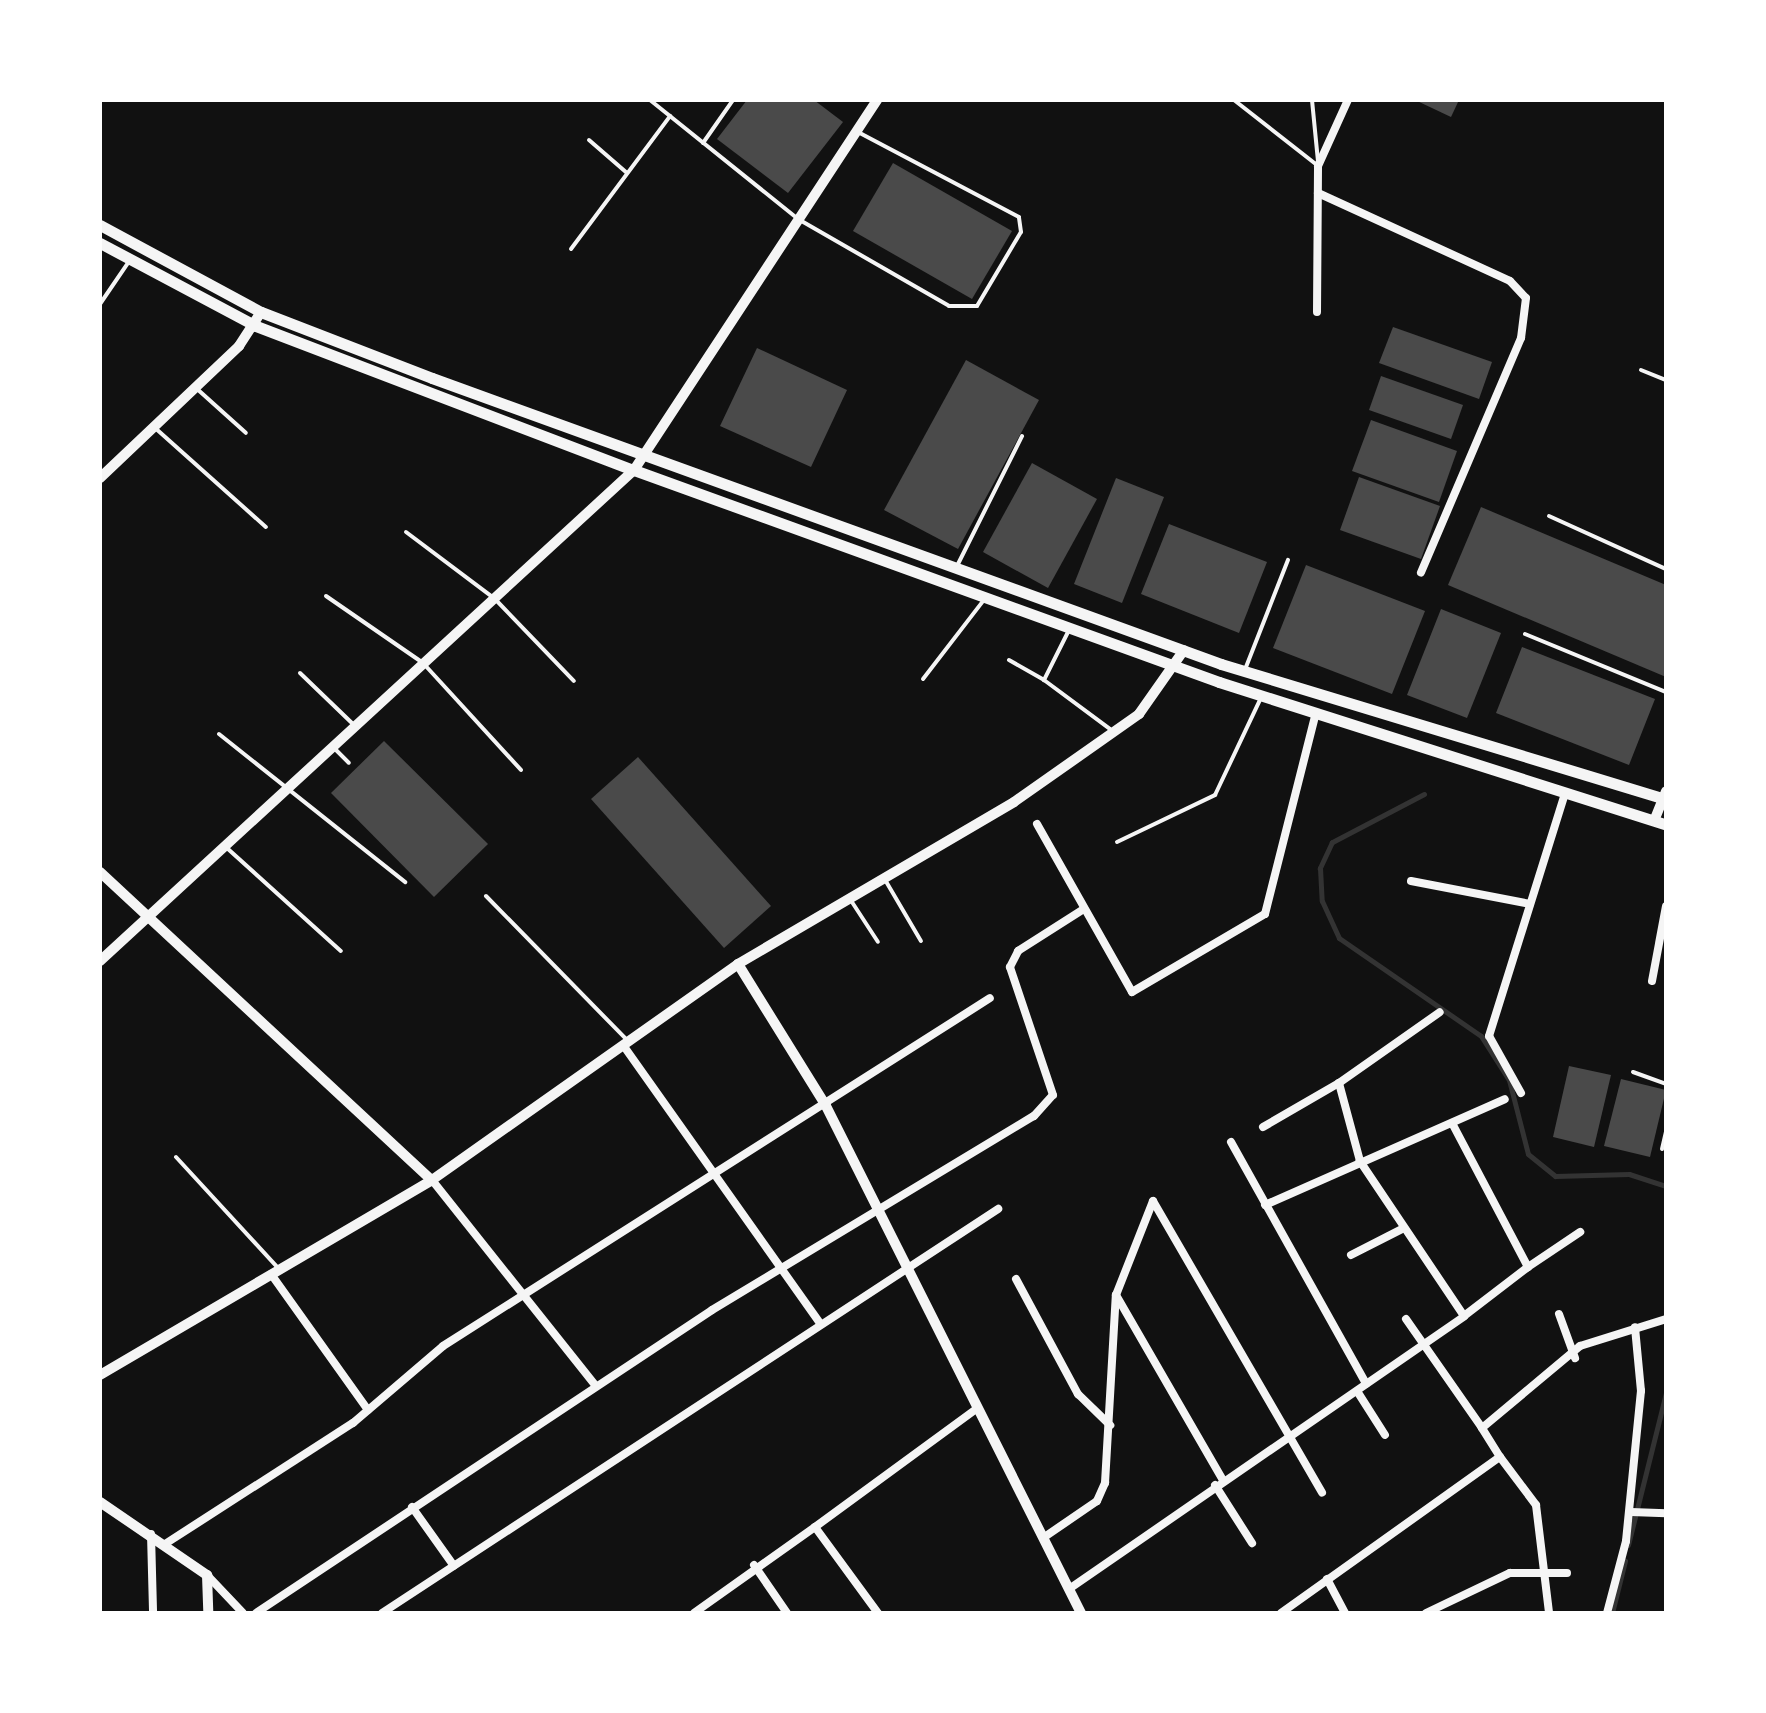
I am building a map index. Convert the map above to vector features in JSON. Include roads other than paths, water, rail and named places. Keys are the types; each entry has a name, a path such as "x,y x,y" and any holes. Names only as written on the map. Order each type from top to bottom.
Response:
{"main road":[{"path":"100,225 262,312 646,456 1244,671 1665,796"},
{"path":"100,243 256,326 634,470 1262,696 1660,823"}],"street":[{"path":"100,961 634,470 877,100"},
{"path":"1318,312 1318,166 1348,100"},
{"path":"1318,193 1510,281 1526,298 1521,338 1421,573"},
{"path":"100,478 196,388 256,326 262,312"},
{"path":"100,1374 432,1180 738,964 850,899 1114,732 1176,666 1184,650"},
{"path":"1037,824 1082,910 1132,992 1265,914 1316,713"},
{"path":"1522,1092 1489,1036 1565,793"},
{"path":"1660,823 1665,796"},
{"path":"100,872 144,918 432,1180 529,1292 596,1384"},
{"path":"1411,881 1530,904"},
{"path":"1652,981 1666,906"},
{"path":"256,1613 596,1384 874,1208 1034,1116 1053,1096 1010,967 1018,951 1082,910"},
{"path":"738,964 826,1106 904,1268 1081,1613"},
{"path":"165,1544 368,1410 443,1346 716,1170 826,1106 990,998"},
{"path":"1263,1128 1340,1083 1440,1012"},
{"path":"626,1043 819,1322"},
{"path":"1340,1083 1360,1161 1402,1229 1464,1316"},
{"path":"1265,1205 1505,1099"},
{"path":"1452,1123 1528,1267"},
{"path":"1231,1142 1366,1384"},
{"path":"1043,1538 1097,1501 1110,1426 1116,1295 1152,1202 1322,1493"},
{"path":"382,1613 819,1322 998,1209"},
{"path":"1351,1255 1402,1229"},
{"path":"1069,1589 1219,1483 1426,1347 1528,1267 1580,1232"},
{"path":"275,1272 368,1410"},
{"path":"1016,1279 1078,1394 1110,1426"},
{"path":"1116,1295 1252,1543"},
{"path":"1559,1314 1575,1358"},
{"path":"1406,1319 1536,1505 1550,1613"},
{"path":"1482,1428 1575,1358 1580,1346 1662,1320"},
{"path":"1607,1613 1630,1511 1641,1392 1635,1327"},
{"path":"1356,1392 1385,1435"},
{"path":"694,1613 976,1408"},
{"path":"1281,1613 1500,1456"},
{"path":"100,1502 207,1575 243,1613"},
{"path":"412,1508 454,1566"},
{"path":"1630,1511 1666,1513"},
{"path":"815,1527 878,1613"},
{"path":"151,1534 152,1613"},
{"path":"754,1566 787,1613"},
{"path":"1426,1613 1510,1573 1567,1573"},
{"path":"207,1575 208,1613"},
{"path":"1327,1579 1345,1613"}],"lane":[{"path":"650,100 798,220 949,306 977,306 997,280 1022,232 1018,217 857,131"},
{"path":"703,143 734,100"},
{"path":"1234,100 1318,166"},
{"path":"1312,100 1318,166"},
{"path":"571,249 670,116"},
{"path":"589,140 628,173"},
{"path":"100,304 130,259"},
{"path":"1641,370 1666,380"},
{"path":"196,388 246,432"},
{"path":"154,427 266,527"},
{"path":"956,568 1022,436"},
{"path":"1549,516 1666,569"},
{"path":"406,532 494,598 574,681"},
{"path":"1244,671 1288,560"},
{"path":"326,596 424,663 521,770"},
{"path":"922,679 986,597"},
{"path":"1044,680 1070,628"},
{"path":"1525,634 1666,692"},
{"path":"1009,660 1044,680 1114,732"},
{"path":"300,674 355,726"},
{"path":"1117,842 1215,795 1262,696"},
{"path":"219,734 289,786 404,882"},
{"path":"332,746 350,763"},
{"path":"224,846 341,951"},
{"path":"884,878 921,941"},
{"path":"486,896 626,1043"},
{"path":"850,899 878,942"},
{"path":"1632,1072 1666,1084"},
{"path":"1505,1099 1522,1092"},
{"path":"1662,1149 1666,1131"},
{"path":"176,1157 275,1272"}],"waterway":[{"path":"1424,794 1332,842 1320,868 1322,901 1339,938 1481,1036 1509,1080 1528,1154 1555,1176 1629,1174 1666,1186"},
{"path":"1628,1545 1666,1393"},
{"path":"1612,1613 1625,1561"}]}
